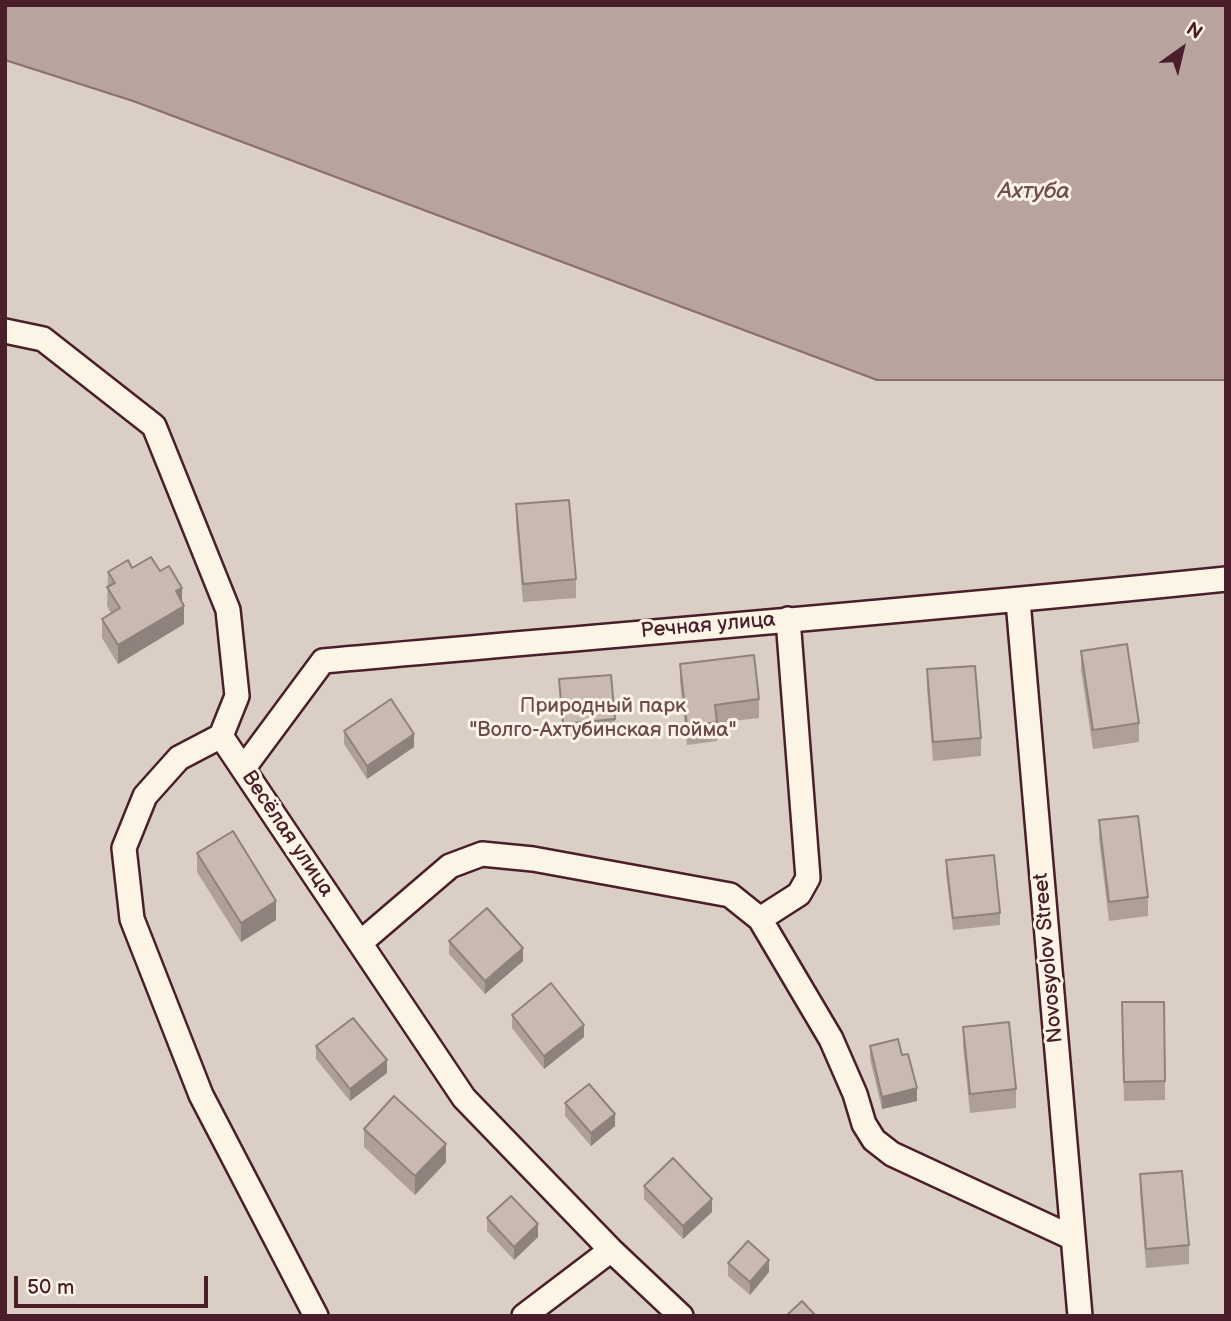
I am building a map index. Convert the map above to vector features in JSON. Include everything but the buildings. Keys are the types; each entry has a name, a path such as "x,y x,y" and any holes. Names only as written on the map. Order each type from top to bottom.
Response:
{"street":[{"path":"5,331 43,340 154,426 228,610 237,696 221,736 179,758 145,796 124,848 132,919 201,1096 316,1316"},
{"name":"Речная улица","path":"243,769 323,661 1018,601 1226,579"},
{"name":"Novosyolov Street","path":"1018,601 1080,1316"},
{"path":"760,919 799,894 808,878 788,619"},
{"name":"Весёлая улица","path":"221,736 464,1098 611,1250 681,1316"},
{"path":"360,943 450,866 482,854 533,859 730,895 760,919 831,1039 855,1094 864,1124 874,1140 892,1154 1073,1238"},
{"path":"524,1316 611,1250"}],"green space":[{"name":"Природный парк \"Волго-Ахтубинская пойма\"","path":"5,5 1226,266 1226,1316 5,1316"}],"water":[{"name":"Ахтуба","path":"5,5 1226,5 1226,380 877,380 133,101 5,60"}]}
